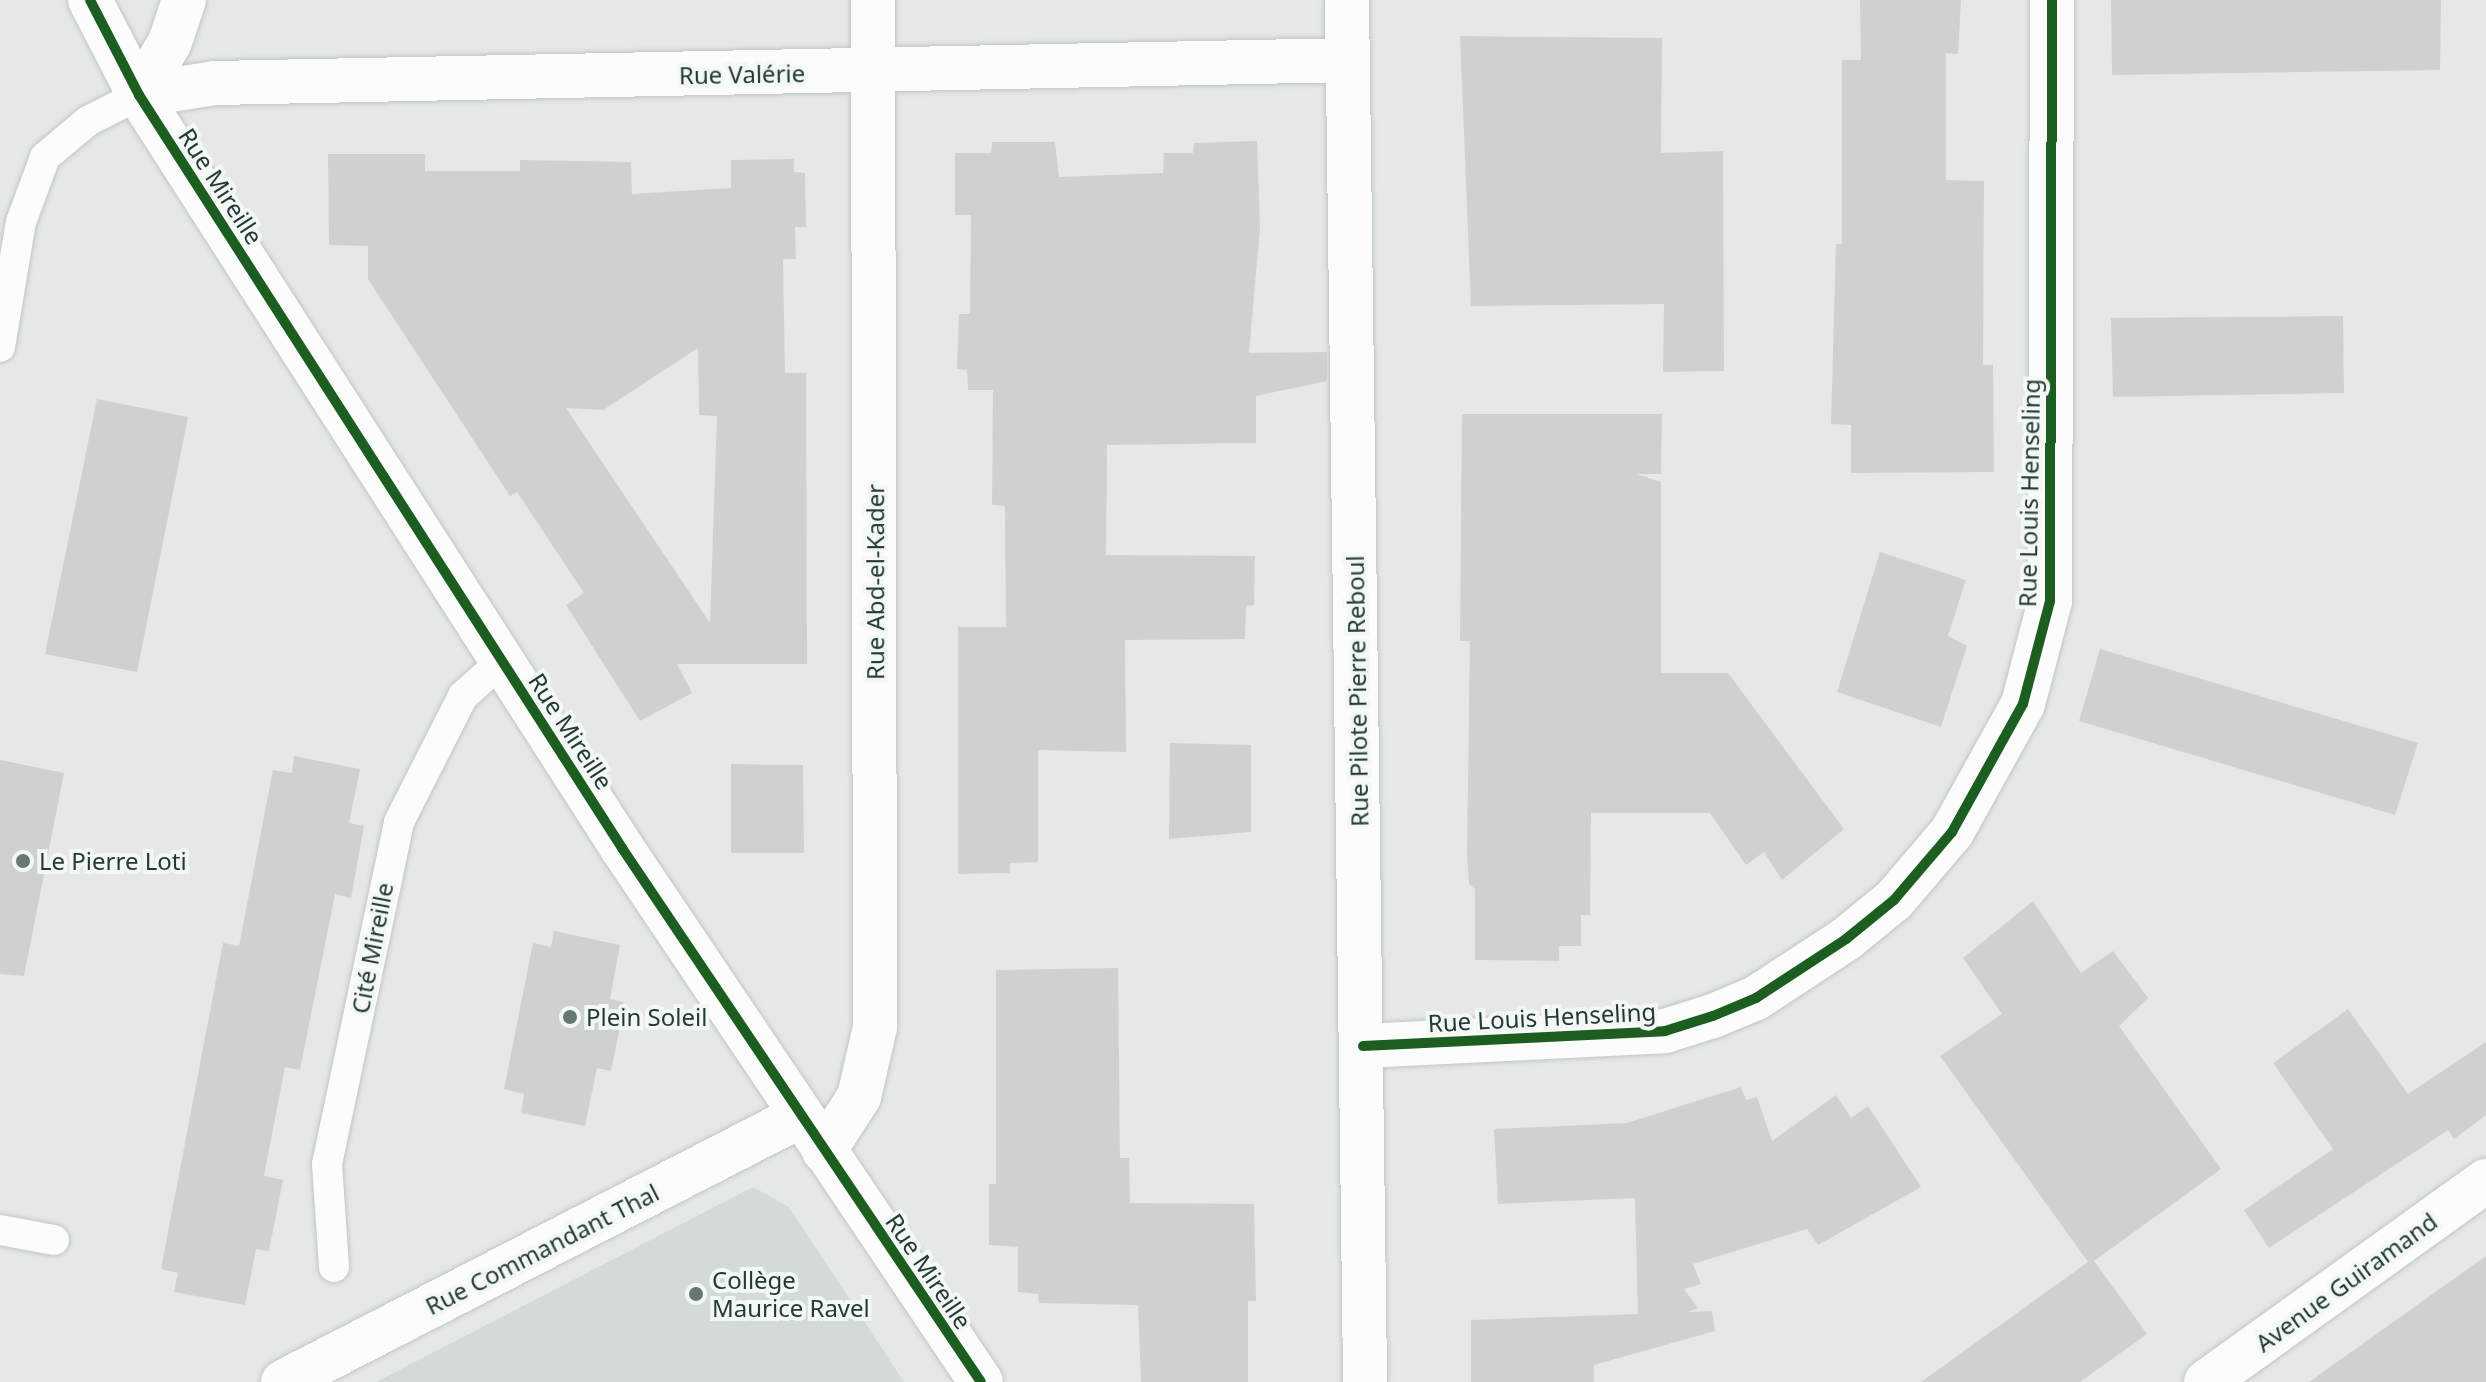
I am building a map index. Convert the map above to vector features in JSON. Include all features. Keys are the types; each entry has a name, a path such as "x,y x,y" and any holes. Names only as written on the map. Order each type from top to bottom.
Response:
{"street":[{"name":"Rue Mireille","path":"90,0 139,95 502,661 812,1134 981,1382"},
{"path":"139,95 170,42 184,0"},
{"name":"Rue Abd-el-Kader","path":"812,1134 859,1097 875,1027 873,0"},
{"name":"Rue Pilote Pierre Reboul","path":"1347,0 1365,1382"},
{"name":"Rue Louis Henseling","path":"1363,1046 1665,1031 1713,1016 1756,998 1846,939 1926,868 1952,832 2023,704 2050,601 2052,0"},
{"name":"Rue Valérie","path":"139,95 215,83 1347,60"},
{"name":"Rue Commandant Thal","path":"283,1382 812,1134"},
{"name":"Avenue Guiramand","path":"2206,1382 2486,1181"}],"lane":[{"path":"0,347 21,222 45,157 88,121 139,95"},
{"name":"Cité Mireille","path":"334,1267 327,1164 399,822 448,720 463,696 502,661"},
{"path":"0,1230 54,1240"}],"shaded area":[{"name":"Collège Maurice Ravel","path":"753,1187 789,1207 904,1382 376,1382"}],"building":[{"path":"1860,0 1961,0 1958,54 1946,53 1946,180 1984,181 1983,365 1993,365 1994,472 1851,473 1851,425 1831,424 1836,244 1842,244 1842,60 1861,60"},
{"path":"2111,0 2441,0 2440,70 2112,75"},
{"path":"1460,36 1662,38 1661,153 1723,151 1724,371 1663,372 1664,304 1471,306"},
{"path":"1257,141 1260,227 1249,353 1327,352 1327,381 1256,396 1256,443 1107,445 1106,555 1255,556 1254,605 1246,606 1245,639 1125,640 1126,752 1038,750 1038,862 1010,863 1010,873 958,874 958,627 1006,627 1005,506 992,505 993,390 968,390 967,370 957,369 959,314 970,314 971,215 955,215 955,153 991,153 992,142 1055,142 1059,177 1163,173 1164,153 1193,153 1194,143"},
{"path":"328,154 425,154 425,171 520,171 520,160 631,162 632,194 731,188 731,160 794,159 794,172 805,173 806,227 795,227 796,259 783,259 785,373 806,373 807,664 677,664 692,693 640,721 566,605 584,593 517,492 510,496 368,279 368,246 329,245","holes":["698,348 699,415 717,416 710,623 566,408 603,410"]},
{"path":"2343,316 2344,393 2113,397 2111,318"},
{"path":"97,399 188,417 137,672 45,654"},
{"path":"1462,414 1662,414 1661,474 1637,474 1661,482 1661,673 1728,673 1844,829 1782,880 1764,852 1746,865 1710,813 1591,813 1590,915 1581,915 1581,946 1559,946 1559,961 1475,960 1475,889 1469,884 1467,855 1470,641 1460,641"},
{"path":"1880,552 1966,580 1948,636 1967,646 1941,727 1837,692"},
{"path":"2100,649 2418,743 2395,815 2079,721"},
{"path":"1170,743 1251,745 1251,832 1169,839"},
{"path":"294,756 360,769 349,823 364,826 351,898 335,894 300,1070 285,1067 264,1176 283,1180 269,1251 256,1249 245,1305 174,1292 178,1273 161,1269 223,943 239,946 273,770 292,773"},
{"name":"Le Pierre Loti","path":"0,760 64,773 24,976 0,974"},
{"path":"731,764 803,765 804,853 731,853"},
{"path":"2033,901 2081,973 2113,951 2148,998 2119,1026 2221,1169 2094,1261 2147,1334 2080,1382 1921,1382 2088,1262 1940,1056 2002,1014 1963,958"},
{"name":"Plein Soleil","path":"554,931 620,945 610,999 624,1002 619,1032 611,1071 597,1068 585,1126 521,1113 524,1094 504,1089 533,943 551,947"},
{"path":"1118,968 1120,1158 1129,1158 1130,1203 1254,1204 1256,1301 1248,1301 1248,1382 1141,1382 1138,1305 1039,1303 1038,1294 1018,1292 1018,1247 989,1245 989,1184 996,1184 996,970"},
{"path":"2348,1009 2408,1094 2486,1042 2486,1115 2454,1139 2448,1130 2269,1248 2244,1210 2333,1149 2273,1063"},
{"path":"1741,1087 1746,1100 1757,1097 1772,1141 1836,1095 1851,1118 1868,1106 1921,1187 1818,1245 1807,1229 1693,1264 1701,1284 1684,1289 1698,1308 1688,1312 1712,1311 1715,1331 1594,1365 1594,1382 1471,1382 1471,1320 1638,1314 1635,1198 1498,1204 1494,1129 1627,1123"},
{"path":"2486,1256 2486,1382 2309,1382"}],"cycle path":[{"path":"90,0 139,95 622,848 981,1382"},
{"path":"1363,1046 1665,1031 1713,1016 1756,998 1846,939 1894,900 1952,832 2023,704 2050,601 2052,0"}],"place":[{"name":"Le Pierre Loti","path":"23,861"},
{"name":"Plein Soleil","path":"570,1017"},
{"name":"Collège Maurice Ravel","path":"696,1294"}]}
